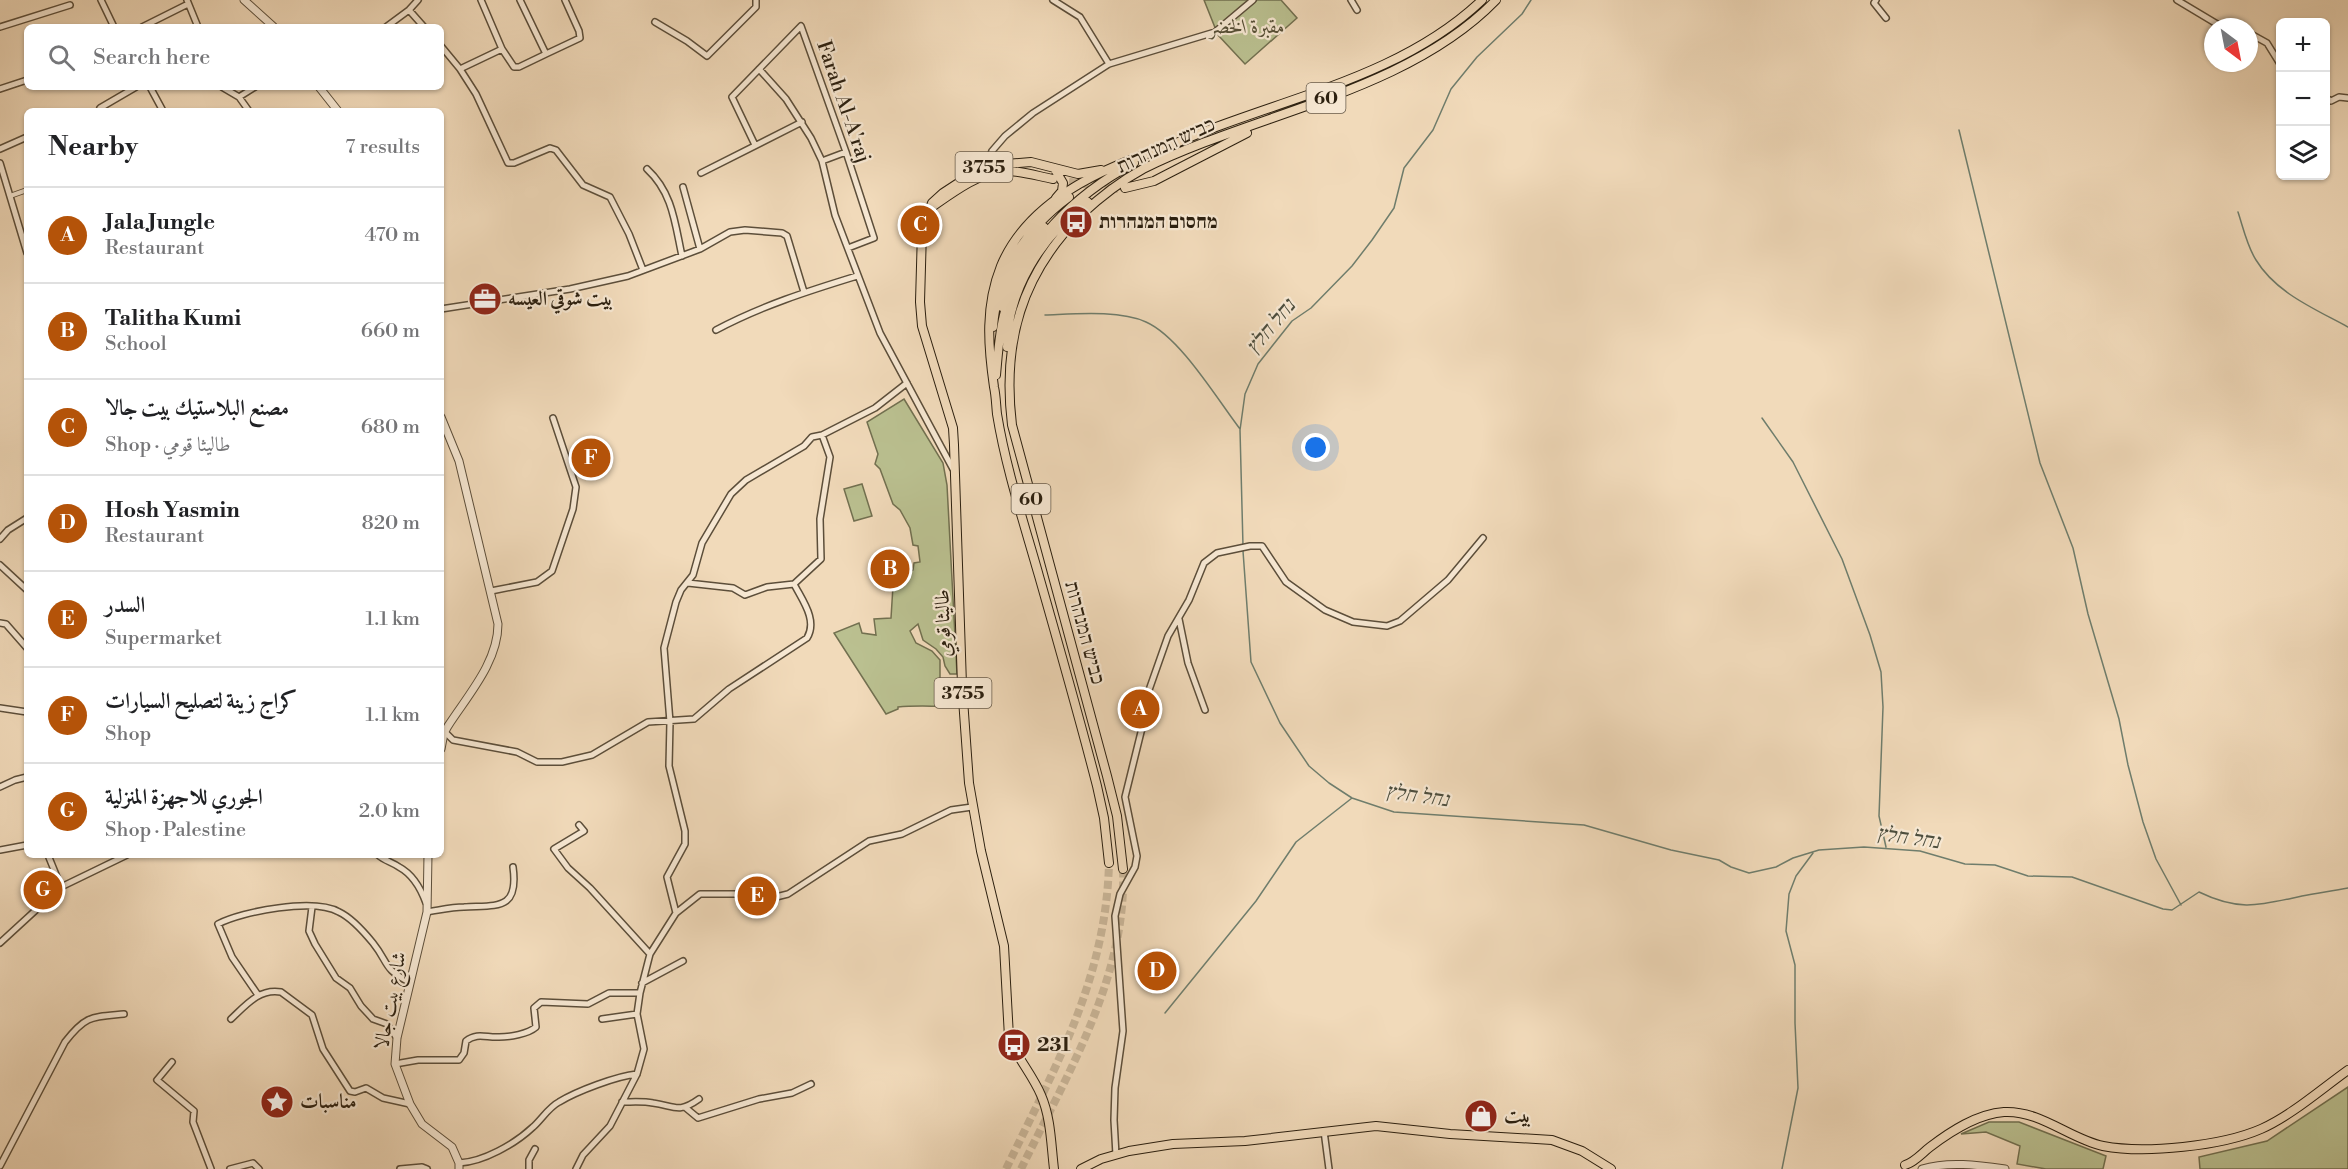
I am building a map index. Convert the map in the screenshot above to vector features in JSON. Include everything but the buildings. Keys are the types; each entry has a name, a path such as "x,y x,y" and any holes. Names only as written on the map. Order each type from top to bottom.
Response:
{"main road":[{"name":"כביש המנהרות","path":"1165,148 1354,76 1400,56 1454,24 1482,0"},
{"name":"כביש המנהרות","path":"1123,869 1115,806 1012,425 1007,332 1014,279 1069,217 1098,195 1142,170 1194,147 1299,109 1366,82 1419,57 1459,32 1496,0"},
{"path":"1125,188 1154,181 1202,154 1299,109"},
{"name":"60","path":"1014,279 1006,257 1034,217 1054,201 1094,176 1137,157 1165,148"},
{"name":"60","path":"994,384 1005,311 1014,279 1034,250 1050,228 1066,212 1104,182 1165,148"},
{"name":"60","path":"994,384 991,368 994,319 1029,245 1075,197 1137,157"},
{"name":"3755","path":"929,209 943,193 986,167 1031,162 1078,174 1087,174 1137,157"},
{"path":"1054,168 1064,183 1062,191 1054,201"},
{"path":"929,209 981,176 994,172 1008,171 1053,179"},
{"name":"طاليثا قومي","path":"929,209 922,231 920,302 922,326 952,428 956,472 962,685 972,807 1004,946 1009,1036 1014,1050 1044,1102 1048,1115 1054,1169"},
{"name":"כביש המנהרות","path":"994,384 997,413 1011,475 1097,786 1104,818 1109,863"},
{"path":"1895,1168 1909,1168 1961,1127 1974,1120 2005,1112 2040,1120 2102,1146 2135,1148 2208,1143 2234,1138 2260,1129 2289,1112 2348,1070"},
{"path":"1081,1169 1101,1159 1173,1144 1245,1141 1377,1126 1450,1134 1552,1140 1582,1152 1611,1169"}],"street":[{"path":"101,0 113,24"},
{"path":"244,0 271,24"},
{"path":"390,24 418,0"},
{"path":"481,0 502,49 514,68 580,38 565,0"},
{"path":"520,0 546,54"},
{"path":"656,22 707,56 756,7 756,0"},
{"path":"1053,0 1080,17 1109,64"},
{"path":"986,167 997,144 1013,129 1033,113 1109,64 1215,32 1252,0"},
{"path":"1351,0 1357,10"},
{"path":"1876,0 1874,3 1886,18"},
{"path":"2177,0 2207,18"},
{"path":"148,24 188,2 197,24"},
{"path":"0,27 70,5"},
{"path":"409,10 421,24"},
{"name":"Farah Al-A'raj","path":"755,145 732,97 801,27 874,238 848,248"},
{"path":"2258,38 2267,43 2276,58"},
{"path":"460,69 502,49"},
{"path":"444,50 476,94 508,162 514,163 550,148 556,150 583,185 610,197 643,270"},
{"path":"759,69 786,99 822,161 835,214 880,333 951,467 956,472"},
{"path":"0,89 24,81"},
{"path":"100,108 131,90"},
{"path":"152,90 161,108"},
{"path":"227,90 239,97 245,108"},
{"path":"239,97 250,90"},
{"path":"321,90 336,108"},
{"path":"2330,100 2339,97 2348,98"},
{"path":"701,173 801,122"},
{"path":"0,149 24,138"},
{"path":"822,161 846,152"},
{"path":"0,163 24,244"},
{"path":"647,169 660,181 671,205 682,256"},
{"path":"683,186 700,249"},
{"path":"9,197 24,191"},
{"path":"444,309 570,289 643,270 700,249 730,232 745,230 784,234 790,241 804,292"},
{"path":"716,330 749,312 857,276"},
{"path":"676,913 667,877 685,844 685,831 669,766 670,722 664,648 681,590 693,574 702,543 731,494 746,480 804,446 812,437 822,435 875,408 907,384"},
{"path":"491,591 537,582 552,571 573,509 576,487 553,418"},
{"path":"444,424 459,460 498,624 498,640 485,670 444,728"},
{"path":"688,583 732,588 745,595 767,587 794,584 821,559 820,519 830,457 822,435"},
{"path":"0,539 8,530 24,520"},
{"path":"1116,1155 1114,1120 1116,1077 1123,1031 1115,916 1120,894 1135,867 1137,852 1125,797 1149,690 1168,636 1195,587 1199,572 1208,558 1229,550 1262,546 1286,582 1325,610 1353,622 1387,626 1395,624 1448,580 1483,538"},
{"path":"0,565 24,587"},
{"path":"444,733 453,740 517,752 537,762 562,762 592,755 648,722 694,719 729,689 807,638 811,624 808,611 794,584"},
{"path":"1179,619 1188,663 1205,710"},
{"path":"0,623 6,624 24,645"},
{"path":"0,708 24,712"},
{"path":"0,787 24,778"},
{"path":"576,1169 583,1155 610,1126 637,1074 644,1049 637,1014 642,983 650,954 676,913 700,894 746,894 772,898 788,894 869,841 902,834 951,810 972,807"},
{"path":"579,825 584,831 554,849 568,868 590,888 650,954"},
{"path":"0,850 24,846"},
{"path":"49,858 61,887"},
{"path":"0,943 61,887 121,858"},
{"path":"382,858 410,876 421,891 427,908 491,907 506,902 513,893 513,867"},
{"name":"شارع بيت جالا","path":"428,858 427,908 397,1038 395,1064 410,1104 422,1124 452,1147 459,1166"},
{"path":"312,907 309,931 336,978 350,988 361,1006 373,1019 384,1021 397,1038"},
{"path":"258,995 232,957 218,924 250,912 312,907 330,908 348,917 372,943 389,970 409,982"},
{"path":"642,983 683,961"},
{"path":"231,1020 258,995 281,992 308,1010 315,1021 323,1049 350,1091 355,1092 366,1088 383,1098 410,1104"},
{"path":"395,1064 418,1060 459,1060 464,1053 466,1041 472,1037 480,1035 499,1037 530,1031 536,1027 534,1008 541,1002 588,1004 609,993 640,993"},
{"path":"0,1166 65,1042 80,1024 95,1017 124,1014"},
{"path":"602,1019 637,1014"},
{"path":"172,1062 157,1080 194,1111 193,1122 210,1169"},
{"path":"459,1166 492,1155 531,1129 558,1102 610,1081 637,1074"},
{"path":"686,1108 698,1118 759,1099 792,1093 811,1084"},
{"path":"622,1102 653,1103 679,1109 686,1108 699,1099"},
{"path":"1324,1131 1329,1169"},
{"path":"529,1169 529,1160 535,1149"},
{"path":"230,1169 253,1163 259,1169"},
{"path":"1922,1169 1940,1165 1976,1165 2005,1169"},
{"path":"400,1169 422,1167 427,1169"}],"green space":[{"name":"مقبرة الخضر","path":"1204,0 1281,0 1297,18 1245,64 1218,35"},
{"path":"904,399 943,463 947,485 957,674 950,674 943,657 923,640 918,624 910,631 916,643 932,651 940,660 940,680 935,685 937,697 945,697 945,691 957,691 958,706 898,707 886,714 834,633 859,623 862,633 876,635 874,619 891,618 893,586 901,583 901,574 913,570 914,563 920,562 918,546 913,545 910,528 900,510 893,504 880,469 875,464 878,454 867,422"},
{"path":"862,484 872,516 854,521 844,489"},
{"path":"2348,1087 2348,1169 2200,1169 2199,1157 2267,1141"},
{"path":"1989,1122 2019,1122 2106,1156 2103,1169 2046,1169 2017,1164 2020,1146 1986,1132 1961,1134"}],"waterway":[{"name":"נחל חלץ","path":"1243,546 1240,430 1245,394 1258,364 1292,321 1311,308 1352,266 1372,240 1394,208 1404,168 1433,130 1451,89 1477,57 1522,14 1531,0"},
{"path":"1959,130 2040,463 2073,548 2088,614 2119,719 2143,822 2156,859 2181,905"},
{"path":"2238,212 2250,249 2264,272 2297,299 2348,327"},
{"path":"1045,315 1110,314 1146,322 1159,330 1185,355 1240,429"},
{"path":"1762,418 1793,462 1842,559 1881,672 1883,707 1879,816 1886,847"},
{"name":"נחל חלץ","path":"1243,551 1251,662 1280,723 1309,766 1329,783 1352,798 1394,812 1584,825 1671,850 1719,860 1749,873 1776,867 1793,858 1819,850 1864,847 1920,851 1965,864 1995,865 2028,876 2072,877 2163,909 2172,910 2199,892 2226,902 2250,905 2348,888"},
{"path":"1165,1013 1256,901 1296,842 1352,798"},
{"path":"1782,1169 1798,1088 1795,965 1786,931 1789,894 1796,876 1813,853"}],"tunnel":[{"path":"1057,180 1118,189"},
{"path":"1006,1169 1075,1022 1088,984 1099,946 1106,906 1109,863"},
{"path":"1021,1169 1075,1061 1105,987 1122,909 1123,869"}],"place":[{"name":"מחסום המנהרות","path":"1076,222"},
{"name":"مصنع البلاستيك بيت جالا","path":"920,225"},
{"name":"بيت شوقي العيسه","path":"485,299"},
{"name":"كراج زينة لتصليح السيارات","path":"591,458"},
{"name":"Talitha Kumi","path":"890,569"},
{"name":"Jala Jungle","path":"1140,709"},
{"name":"الجوري للاجهزة المنزلية","path":"43,890"},
{"name":"السدر","path":"757,896"},
{"name":"Hosh Yasmin","path":"1157,971"},
{"name":"231","path":"1014,1045"},
{"name":"مناسبات","path":"277,1102"},
{"name":"بيت","path":"1481,1116"}]}
